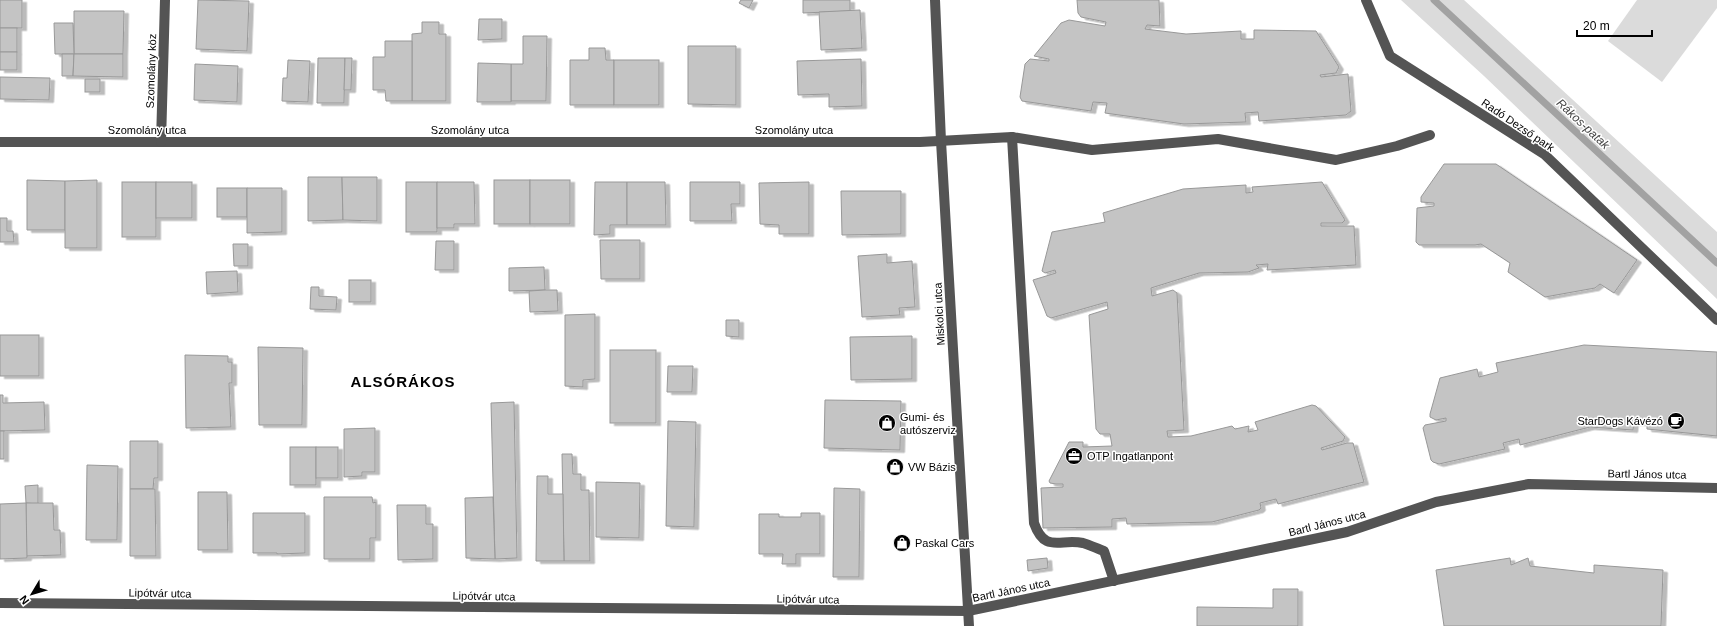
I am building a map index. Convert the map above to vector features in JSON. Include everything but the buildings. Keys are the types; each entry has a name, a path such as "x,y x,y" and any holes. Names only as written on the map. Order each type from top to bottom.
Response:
{"street":[{"name":"Szomolány köz","path":"161,142 165,0"},
{"name":"Miskolci utca","path":"935,0 941,141 969,626"},
{"name":"Radó Dezső park","path":"1366,0 1390,56 1544,154 1717,320"},
{"name":"Szomolány utca","path":"0,142 941,141 1012,137 1092,150 1218,140 1336,160 1398,146 1430,135"},
{"path":"1012,137 1034,523 1038,534 1045,541 1052,543 1083,543 1104,551 1114,581"},
{"name":"Bartl János utca","path":"968,611 1347,532 1436,502 1529,484 1717,488"},
{"name":"Lipótvár utca","path":"0,603 968,611"}],"shaded area":[{"path":"1401,0 1464,0 1717,232 1717,299 1484,76"},
{"path":"1637,0 1717,0 1717,8 1662,82 1608,41"}],"waterway":[{"name":"Rákos-patak","path":"1434,0 1717,263"}],"place":[{"name":"StarDogs Kávézó","path":"1676,421"},
{"name":"Gumi- és autószerviz","path":"887,423"},
{"name":"OTP Ingatlanpont","path":"1074,456"},
{"name":"VW Bázis","path":"895,467"},
{"name":"Paskal Cars","path":"902,543"}],"district":[{"name":"ALSÓRÁKOS","path":"403,381"}]}
